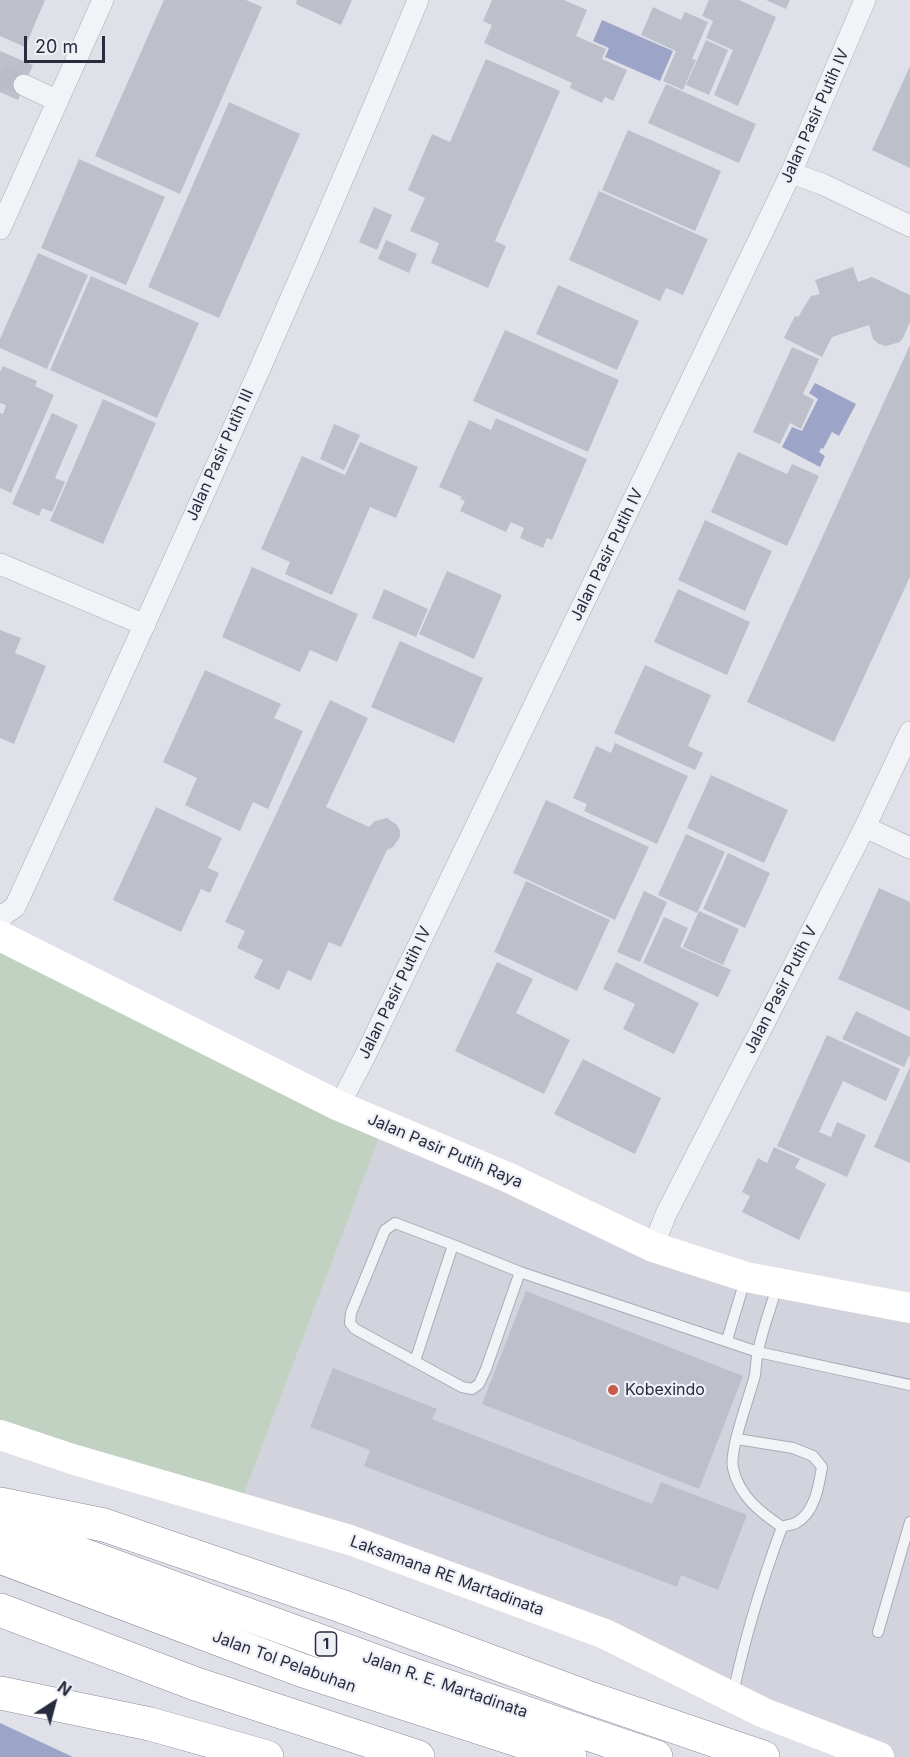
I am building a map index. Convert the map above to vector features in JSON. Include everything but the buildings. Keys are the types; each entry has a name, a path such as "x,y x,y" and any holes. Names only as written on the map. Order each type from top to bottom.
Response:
{"highway":[{"path":"0,1503 104,1525 341,1606 584,1696 763,1757"},
{"name":"Jalan R. E. Martadinata","path":"0,1522 23,1533 411,1674 656,1757"},
{"name":"Jalan Tol Pelabuhan","path":"0,1557 302,1670 570,1757"},
{"path":"0,1610 196,1684 417,1757"},
{"path":"0,1693 150,1724 267,1757"}],"street":[{"path":"0,229 103,0"},
{"name":"Jalan Pasir Putih III","path":"7,927 145,625 368,121 418,0"},
{"name":"Jalan Pasir Putih IV","path":"339,1106 791,173 865,0"},
{"path":"24,85 58,101"},
{"path":"791,173 822,184 910,226"},
{"path":"0,564 145,625"},
{"name":"Jalan Pasir Putih V","path":"653,1247 666,1214 865,827 910,732"},
{"path":"865,827 910,848"},
{"name":"Jalan Pasir Putih Raya","path":"7,927 339,1106 507,1177 653,1247 746,1276 910,1308"},
{"name":"Laksamana RE Martadinata","path":"0,1435 72,1459 350,1540 605,1634 764,1713 879,1757"}],"lane":[{"path":"520,1272 486,1369 479,1384 472,1389 462,1387 356,1329 350,1323 351,1313 385,1230 395,1223 466,1248 520,1272 758,1352 910,1385"},
{"path":"415,1361 453,1245"},
{"path":"727,1340 746,1276"},
{"path":"778,1283 758,1352 755,1373 737,1439 733,1466 738,1483 748,1500 782,1527"},
{"path":"737,1439 793,1448 813,1456 822,1467 819,1489 809,1509 798,1522 782,1527"},
{"path":"878,1632 910,1522"},
{"path":"732,1697 745,1641 767,1566 782,1527"}],"shaded area":[{"path":"384,1125 653,1247 910,1308 910,1757 884,1757 239,1507"}],"green space":[{"path":"0,936 384,1125 239,1507 0,1435"}],"water":[{"path":"602,20 673,51 660,81 605,57 609,48 593,41"},
{"path":"815,383 856,404 839,436 832,432 823,449 821,448 819,452 825,456 820,467 782,447 792,427 802,431 818,399 809,393"},
{"path":"0,1723 73,1757 0,1757"}],"tunnel":[{"path":"0,74 24,85"}],"place":[{"name":"Kobexindo","path":"613,1390"}]}
